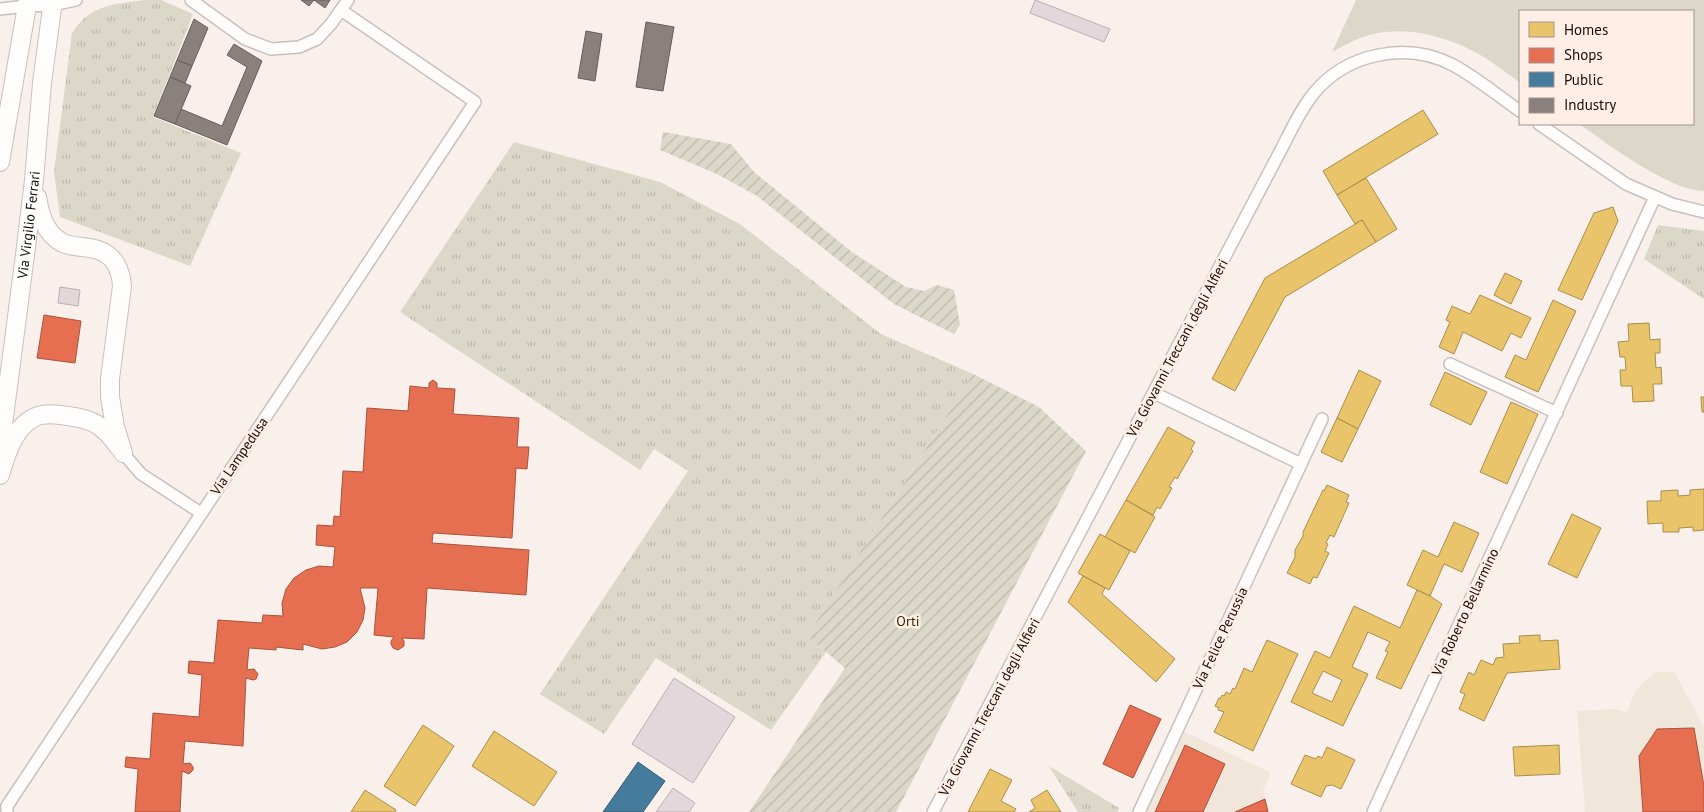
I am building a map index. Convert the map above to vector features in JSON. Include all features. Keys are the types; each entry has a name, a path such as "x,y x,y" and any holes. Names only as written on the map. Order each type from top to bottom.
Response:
{"main road":[{"path":"0,162 27,3"},
{"name":"Via Virgilio Ferrari","path":"0,448 34,180 42,83 52,3"},
{"path":"34,180 41,218 53,235 71,246 98,250 108,255 116,263 121,274 122,286 110,379 110,397 115,427 123,453"},
{"path":"0,475 8,450 16,436 30,420 42,415 51,414 84,418 91,421 108,432 123,453"}],"street":[{"path":"0,9 27,3 52,3 76,0"},
{"path":"191,0 246,39 270,49 299,47 317,38 331,24 348,0"},
{"name":"Via Lampedusa","path":"7,812 6,806 475,102 341,10"},
{"name":"Via Giovanni Treccani degli Alfieri","path":"933,812 1300,114 1314,92 1328,79 1354,63 1374,55 1396,52 1421,54 1454,66 1519,110"},
{"path":"1540,125 1626,184 1672,204 1704,212"},
{"name":"Via Roberto Bellarmino","path":"1373,812 1655,197"},
{"path":"1450,364 1557,413"},
{"path":"1154,393 1301,464"},
{"name":"Via Felice Perussia","path":"1139,812 1322,419"},
{"path":"123,453 141,474 201,513"}],"shaded area":[{"path":"1674,671 1704,727 1704,812 1585,812 1577,711 1616,709 1627,713 1635,691 1654,673"},
{"path":"1179,729 1271,773 1263,790 1268,812 1139,812"}],"green space":[{"path":"145,0 161,0 193,14 153,117 241,153 190,266 60,217 54,172 72,33 87,16 95,11 113,5"},
{"path":"1356,0 1704,0 1704,191 1690,189 1657,175 1622,154 1580,125 1694,125 1694,10 1519,10 1519,82 1487,59 1468,49 1438,37 1422,34 1391,32 1375,34 1356,40 1332,52"},
{"path":"663,132 731,144 754,172 852,252 906,287 924,291 937,285 954,290 960,325 954,334 894,304 757,196 717,174 660,150"},
{"path":"514,142 660,182 740,224 881,334 973,374 807,636 826,652 771,730 656,658 604,734 540,694 688,471 654,449 640,470 400,312"},
{"path":"1658,225 1704,231 1704,299 1644,259"},
{"name":"Orti","path":"973,374 1039,407 1086,451 896,812 749,812 845,668 807,636"},
{"path":"1049,766 1119,808 1117,812 1078,812"}],"building: Homes":[{"path":"1423,110 1438,134 1337,195 1323,171"},
{"path":"1366,178 1397,229 1376,242 1362,220 1355,224 1337,195"},
{"path":"1613,207 1618,221 1582,300 1558,290 1594,213"},
{"path":"1362,220 1376,242 1285,297 1235,391 1212,379 1265,278"},
{"path":"1505,273 1522,281 1511,304 1494,295"},
{"path":"1480,295 1531,318 1521,338 1511,333 1502,351 1463,332 1454,354 1439,347 1450,322 1446,320 1452,306 1470,314"},
{"path":"1553,300 1576,311 1538,392 1505,377 1515,355 1526,360"},
{"path":"1649,323 1650,340 1660,339 1660,353 1655,353 1656,368 1661,367 1662,384 1653,384 1654,401 1633,402 1632,386 1621,386 1620,370 1626,370 1625,357 1620,357 1618,342 1629,341 1628,324"},
{"path":"1359,370 1381,381 1358,429 1337,418"},
{"path":"1445,372 1487,392 1471,425 1430,405"},
{"path":"1701,397 1704,397 1704,412 1702,412"},
{"path":"1511,402 1538,414 1507,484 1480,472"},
{"path":"1337,418 1358,429 1342,462 1321,452"},
{"path":"1168,427 1195,442 1191,449 1193,451 1177,479 1175,477 1169,487 1172,488 1160,509 1157,507 1153,515 1126,500"},
{"path":"1327,485 1349,495 1346,502 1349,503 1334,537 1330,535 1326,543 1328,544 1325,551 1329,553 1317,578 1313,577 1310,584 1287,573 1295,557 1295,550 1303,536 1303,532"},
{"path":"1704,489 1704,530 1693,531 1693,527 1679,528 1679,532 1663,532 1663,523 1648,524 1647,501 1661,501 1661,491 1678,490 1678,496 1690,495 1690,490"},
{"path":"1126,500 1155,517 1135,553 1105,537"},
{"path":"1572,514 1601,528 1577,578 1548,564"},
{"path":"1454,522 1479,533 1462,572 1444,564 1430,596 1407,585 1423,550 1438,557"},
{"path":"1100,534 1130,551 1109,590 1078,573"},
{"path":"1083,576 1105,588 1102,594 1175,659 1156,682 1068,602"},
{"path":"1417,590 1442,604 1401,689 1376,678 1388,652 1385,651 1390,642 1368,632 1352,667 1368,674 1343,726 1291,702 1315,651 1330,658 1354,606 1400,628","holes":["1323,671 1342,680 1332,702 1312,693"]},
{"path":"1540,635 1540,641 1558,640 1560,669 1507,673 1484,721 1459,709 1465,694 1460,692 1469,672 1474,675 1481,660 1493,665 1496,658 1504,657 1503,644 1520,643 1519,636"},
{"path":"1267,640 1298,654 1253,751 1214,732 1224,712 1218,710 1219,708 1215,706 1222,695 1224,696 1226,692 1230,694 1233,688 1235,689 1244,668 1252,672"},
{"path":"423,725 454,746 415,806 384,786"},
{"path":"494,731 557,772 534,806 472,766"},
{"path":"1559,745 1560,774 1515,776 1513,747"},
{"path":"1327,747 1355,760 1341,789 1332,785 1326,786 1321,797 1291,784 1305,755 1316,759 1318,756 1322,758"},
{"path":"990,769 1012,780 1001,801 1016,809 1014,812 968,812"},
{"path":"365,790 396,810 395,812 351,812"},
{"path":"1047,790 1061,812 1029,812 1035,808 1031,800"}],"building: Shops":[{"path":"44,315 81,321 75,363 37,358"},
{"path":"433,380 437,383 437,388 455,389 453,414 519,418 517,447 529,447 527,469 516,468 512,538 433,533 432,543 529,550 526,595 427,588 424,639 402,638 404,646 398,650 393,648 391,644 394,637 374,635 378,588 360,588 365,608 363,620 357,632 347,642 335,647 322,649 303,644 303,650 276,647 276,650 249,648 247,670 254,669 258,674 256,679 253,680 246,678 243,746 185,741 183,764 190,763 193,770 189,774 182,771 180,812 135,812 138,769 125,767 126,757 150,759 153,713 199,717 202,675 188,673 189,661 214,663 218,620 262,623 263,615 283,616 282,603 286,589 294,578 306,570 319,566 333,567 335,547 316,545 317,525 333,526 334,516 340,517 343,471 363,472 367,408 408,411 410,386 429,388 429,383"},
{"path":"1130,705 1161,719 1133,778 1103,764"},
{"path":"1694,728 1704,786 1704,812 1643,812 1639,756 1657,729"},
{"path":"1185,745 1225,764 1203,812 1155,812"},
{"path":"1265,799 1268,812 1235,812 1251,805"}],"building: Public":[{"path":"638,762 665,781 643,812 603,812"}],"building: Industry":[{"path":"301,0 314,0 309,6"},
{"path":"314,0 330,0 325,8"},
{"path":"194,19 208,28 192,66 177,60"},
{"path":"646,22 674,27 663,91 636,87"},
{"path":"586,31 602,34 595,81 578,78"},
{"path":"234,44 262,61 227,145 175,124 181,109 222,126 247,67 227,55"},
{"path":"177,60 192,66 185,83 170,77"},
{"path":"170,77 191,86 175,124 154,116"}],"building: Other":[{"path":"1035,0 1110,29 1104,42 1030,13"},
{"path":"60,287 80,290 78,306 58,303"},
{"path":"674,678 735,717 693,783 632,744"},
{"path":"673,788 695,803 689,812 656,812"}]}
